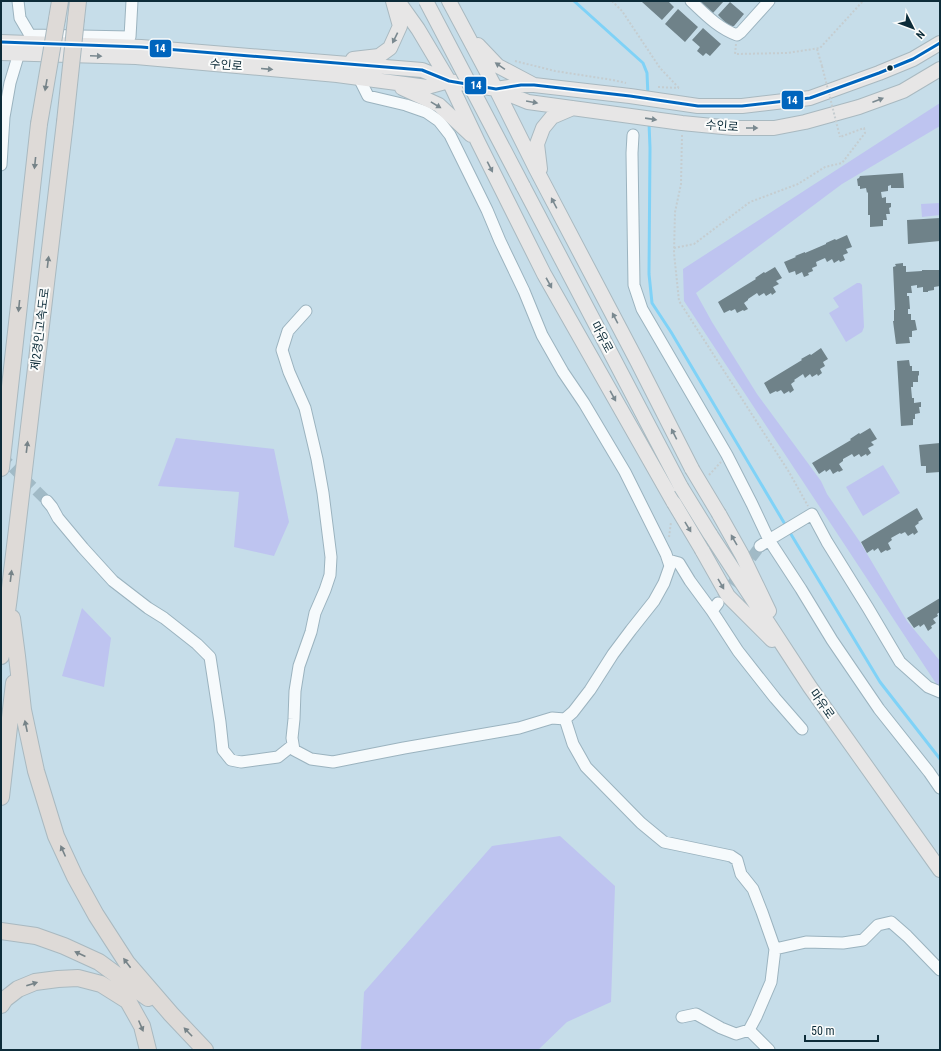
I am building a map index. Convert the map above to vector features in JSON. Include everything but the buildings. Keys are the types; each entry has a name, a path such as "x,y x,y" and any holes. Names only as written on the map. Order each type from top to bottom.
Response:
{"highway":[{"name":"제2경인고속도로","path":"1,468 39,124 60,1"},
{"name":"제2경인고속도로","path":"1,656 65,122 78,1"},
{"path":"9,597 23,710 36,771 56,836 75,877 96,915 127,964 205,1050"},
{"path":"1,797 17,656"},
{"path":"4,931 36,936 64,946 99,962 171,1014"},
{"path":"1,1005 5,999 18,989 35,982 58,978 78,978 101,984 128,1001 142,1026 148,1050"}],"main road":[{"path":"317,62 379,56 390,48 400,26 394,1"},
{"path":"398,1 418,29 449,81 544,274 728,596 793,662"},
{"name":"마유로","path":"426,1 681,487 793,662 940,870"},
{"path":"449,1 692,469 742,555 793,662"},
{"path":"460,21 483,51 498,66 534,85"},
{"name":"수인로","path":"1,42 30,39 422,70 449,81 496,89 528,102 677,122 740,128 774,128 805,122 859,107 903,91 939,69"},
{"name":"수인로","path":"496,89 521,85 534,85 630,96 670,95 698,106 742,106 810,98 906,62 940,43"},
{"name":"수인로","path":"1,53 136,57 359,78 427,87 449,81"},
{"path":"388,82 439,105 478,142"},
{"path":"542,179 537,144 543,128 552,117 573,108"}],"street":[{"path":"18,1 20,18 30,39 130,37 132,1"},
{"path":"691,1 724,30 737,35 769,1"},
{"path":"1,165 4,117 10,83 19,53"},
{"path":"306,310 288,332 282,350 289,372 305,408 323,493 331,557 330,575 315,613 311,632 300,666 295,691 292,738 294,750 311,759 333,762 519,728 552,718 565,719 573,712 590,690 617,648 654,600 664,583 670,566 666,554 625,472 584,402 563,372 542,335 524,291 487,210 450,135 439,121 426,112 406,105 368,96 359,78"},
{"path":"633,134 634,284 642,309 727,455 752,504 767,541 801,589 832,640 879,710 940,788"},
{"path":"47,501 58,518 113,581 148,608 164,618 197,644 210,657 223,750 231,760 241,762 278,757 293,745"},
{"path":"767,541 808,516 827,542 900,662 928,687 940,692"},
{"path":"668,560 679,562 690,581 715,607 738,651 775,698 802,729"},
{"path":"565,719 573,744 586,767 641,823 664,842 731,856 737,860 741,874 752,889 762,912 775,949 772,982 749,1030 736,1034 721,1028 696,1014 682,1017"},
{"path":"775,949 806,942 843,943 862,940 878,925 891,922 940,970"},
{"path":"749,1030 769,1050"}],"path":[{"path":"612,1 622,11 660,68 679,88 670,95"},
{"path":"737,35 735,54 787,53 820,48 863,1"},
{"path":"674,248 694,244 750,202 798,184 825,167 842,163 865,133 864,128 840,136 817,48"},
{"path":"677,122 681,184 675,212 674,248 679,301 789,472 808,516"}],"shaded area":[{"path":"940,103 940,126 842,184 696,293 712,322 757,394 821,481 827,494 860,542 907,621 940,661 939,688 684,301 683,269"},
{"path":"940,203 940,215 922,217 921,204"},
{"path":"857,283 862,285 864,327 862,332 846,342 829,313 839,307 833,298"},
{"path":"176,438 274,449 289,522 274,556 234,547 239,492 158,486"},
{"path":"883,465 900,493 863,516 846,487"},
{"path":"82,608 111,638 104,687 62,676"},
{"path":"560,836 615,886 611,1002 567,1022 538,1050 361,1050 364,992 492,846"}],"waterway":[{"path":"574,1 643,63 647,73 648,96"},
{"path":"649,123 649,274 652,303 671,332 786,526"},
{"path":"789,531 880,682 940,759"}],"tunnel":[{"path":"1,456 47,501"},
{"path":"722,598 760,546"}],"transit line":[{"name":"14","path":"1,42 141,47 422,70 449,81 496,89 521,85 534,85 630,96 698,106 742,106 810,98 913,59 940,43"}]}
